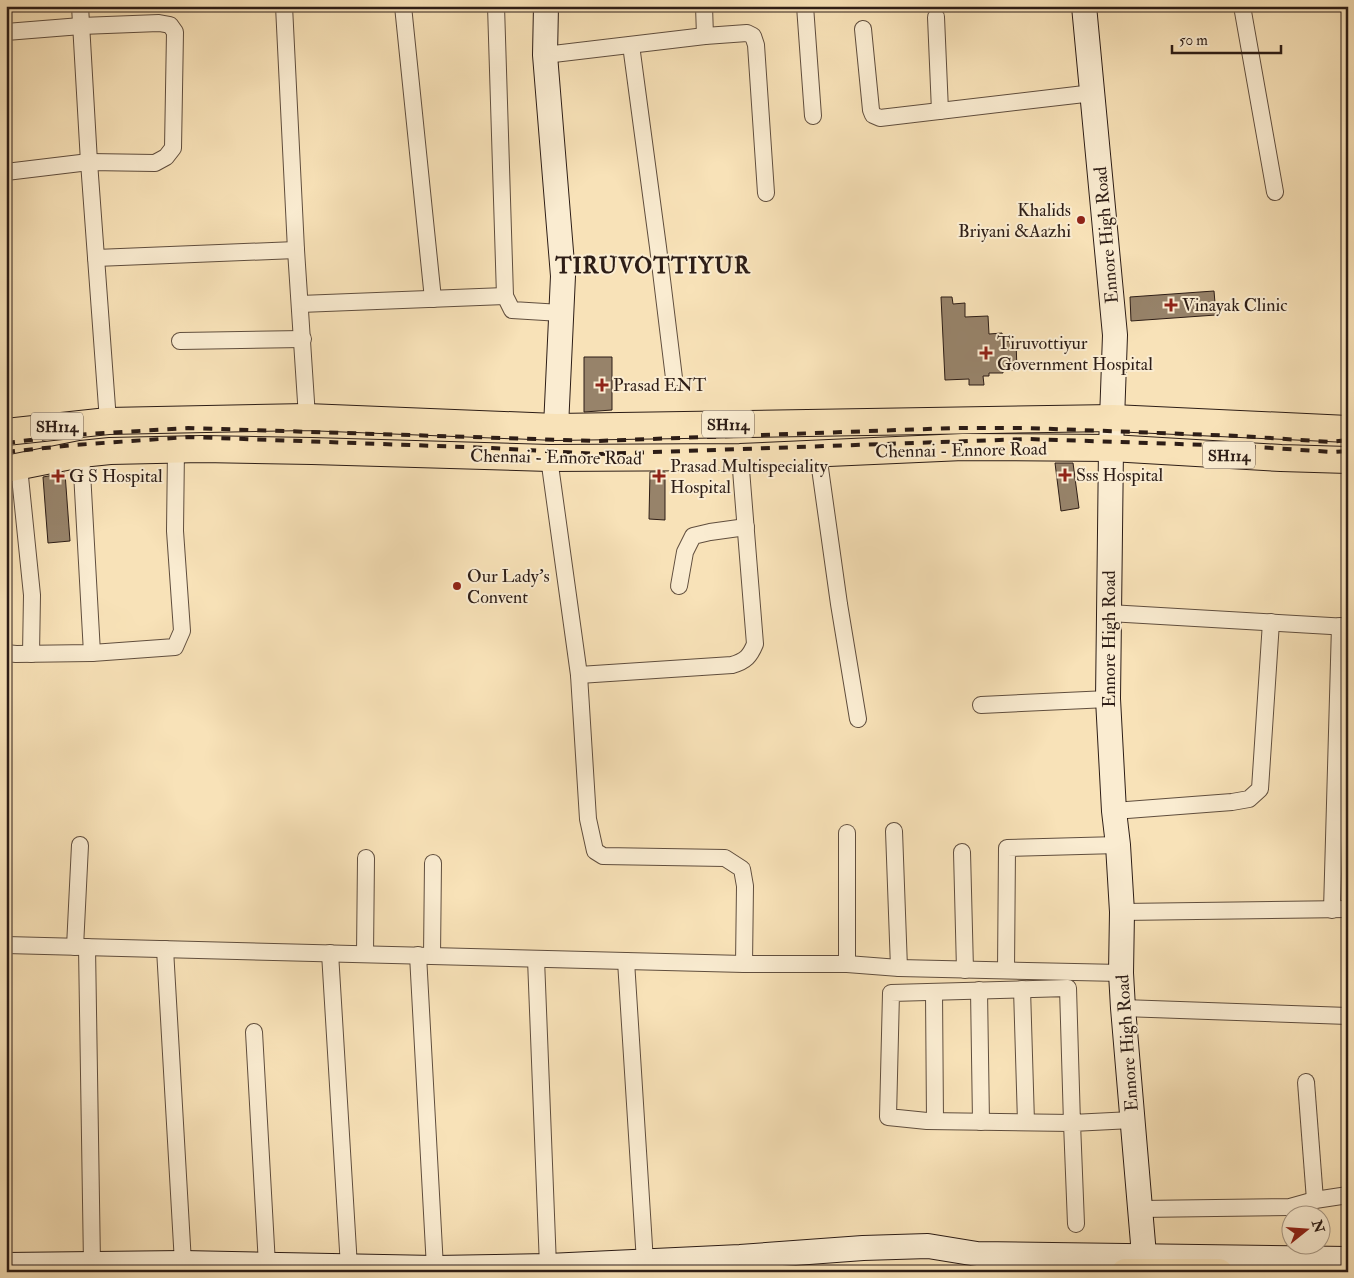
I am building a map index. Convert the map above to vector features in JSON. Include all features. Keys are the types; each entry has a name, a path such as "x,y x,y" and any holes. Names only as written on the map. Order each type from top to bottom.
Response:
{"main road":[{"name":"Chennai - Ennore Road","path":"6,432 108,421 307,417 556,427 1113,418 1348,429"},
{"path":"162,420 169,450"},
{"name":"Chennai - Ennore Road","path":"13,468 81,454 110,451 169,450 312,450 549,458 740,457 963,447 1111,448 1271,458 1348,460"},
{"path":"1138,1267 1219,1272"}],"street":[{"path":"80,6 89,162 108,421"},
{"path":"284,6 296,250 307,417"},
{"path":"403,6 433,298"},
{"path":"496,6 505,296 512,310 561,313"},
{"path":"546,6 545,55 563,276 556,427"},
{"path":"704,6 705,36"},
{"path":"805,6 813,116"},
{"name":"Ennore High Road","path":"1084,6 1115,335 1111,448 1108,700 1122,912 1121,974 1123,1008 1140,1209 1138,1267"},
{"path":"1242,6 1275,192"},
{"path":"936,17 940,111"},
{"path":"6,32 81,26 159,23 170,25 175,32 173,148 166,157 156,163 89,162 6,172"},
{"path":"862,29 871,110 873,115 880,118 1093,93"},
{"path":"545,55 705,36 747,33 753,36 756,45 766,193"},
{"path":"631,45 674,378"},
{"path":"96,258 296,250"},
{"path":"300,304 505,296"},
{"path":"180,341 303,339"},
{"path":"6,653 92,653 175,647 182,631 169,450"},
{"path":"81,454 92,653"},
{"path":"818,454 858,719"},
{"path":"579,675 732,665 744,662 750,654 754,644 740,457"},
{"path":"549,458 579,675 588,819 595,851 603,856 726,858 734,862 742,869 745,886 744,964"},
{"path":"13,468 32,595 32,654"},
{"path":"679,586 684,552 693,536 746,527"},
{"path":"1109,613 1344,627 1340,910 1122,912"},
{"path":"1114,810 1232,802 1249,798 1260,789 1271,622"},
{"path":"980,705 1108,700"},
{"path":"894,831 899,968"},
{"path":"847,833 847,964"},
{"path":"80,845 81,947 92,1264"},
{"path":"1006,970 1007,848 1118,845"},
{"path":"962,852 965,970"},
{"path":"365,954 366,858"},
{"path":"433,863 425,956 435,1268"},
{"path":"6,945 744,964 847,964 899,968 1121,974"},
{"path":"164,949 183,1263"},
{"path":"330,953 349,1267"},
{"path":"536,959 548,1266"},
{"path":"626,961 645,1262"},
{"path":"1076,1224 1072,1123 1068,988 891,992 888,1117 935,1122 1072,1123 1132,1120"},
{"path":"1022,989 1026,1122"},
{"path":"980,990 981,1122"},
{"path":"934,992 935,1122"},
{"path":"1123,1008 1348,1016"},
{"path":"254,1032 267,1266"},
{"path":"1306,1082 1315,1200"},
{"path":"1140,1209 1290,1206 1348,1195"},
{"path":"6,1265 183,1263 435,1268 548,1266 928,1246 977,1254 1138,1267 1348,1259"}],"building":[{"path":"1214,291 1216,315 1131,321 1130,297"},
{"path":"941,297 952,297 953,304 965,303 965,317 988,316 989,334 1002,333 1003,342 1016,341 1017,370 989,373 989,376 983,376 984,385 969,385 969,379 945,380"},
{"path":"584,357 612,357 612,410 584,412"},
{"path":"1055,463 1073,463 1079,508 1061,511"},
{"path":"650,472 665,472 665,520 649,519"},
{"path":"65,473 70,541 48,543 43,477"}],"railway":[{"path":"6,443 72,435 188,428 596,441 954,428 1027,428 1240,436 1331,442 1348,440"},
{"path":"6,452 189,437 492,448 598,454 1028,439 1240,446 1333,452 1348,451"}],"place":[{"name":"Khalids Briyani &Aazhi","path":"1081,220"},
{"name":"Vinayak Clinic","path":"1171,305"},
{"name":"Tiruvottiyur Government Hospital","path":"986,353"},
{"name":"Prasad ENT","path":"602,385"},
{"name":"Sss Hospital","path":"1065,475"},
{"name":"G S Hospital","path":"58,476"},
{"name":"Prasad Multispeciality Hospital","path":"659,476"},
{"name":"Our Lady's Convent","path":"457,586"}],"district":[{"name":"TIRUVOTTIYUR","path":"653,265"}]}
